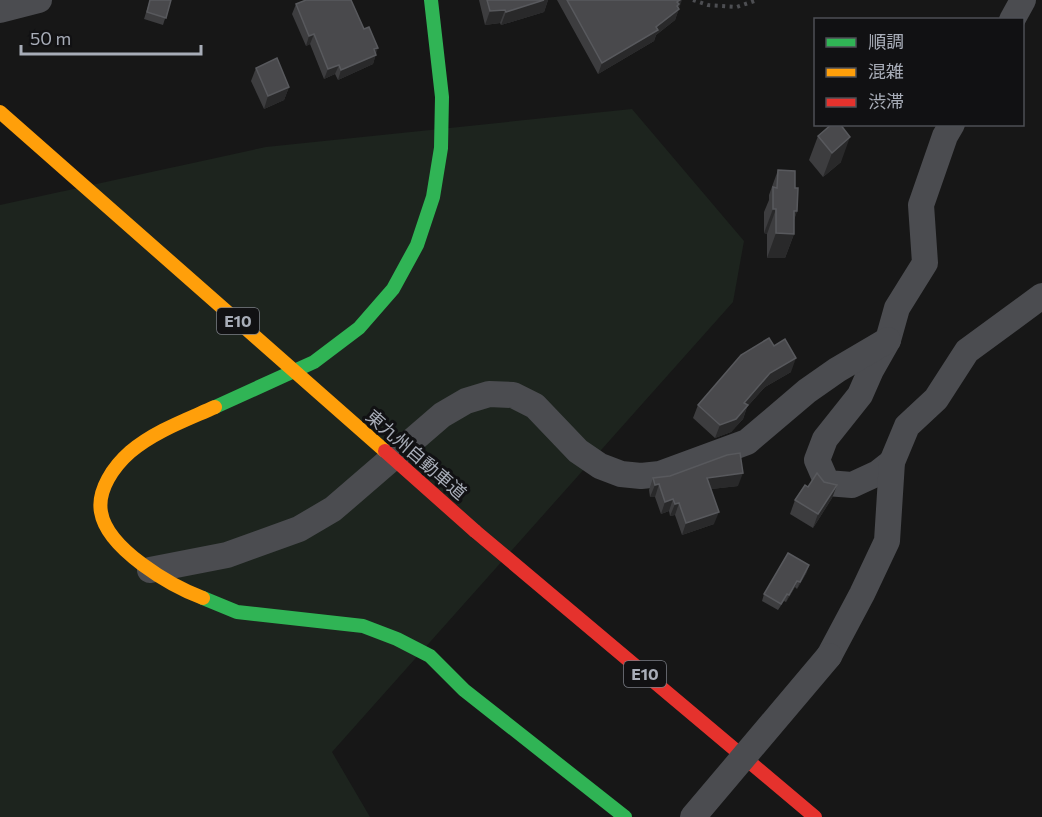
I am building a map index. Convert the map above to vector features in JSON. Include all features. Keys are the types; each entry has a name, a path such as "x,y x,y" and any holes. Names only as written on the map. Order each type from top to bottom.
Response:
{"main road":[{"path":"431,0 442,97 441,148 433,197 417,245 393,289 359,328 314,362 159,432 129,453 111,474 102,493 101,512 108,529 135,560 192,594 237,612 344,622 371,629 398,639 430,656 464,690 625,817"},
{"name":"東九州自動車道","path":"0,112 475,531 815,817"}],"street":[{"path":"0,10 39,0"},
{"path":"1013,18 1023,0"},
{"path":"892,462 878,473 852,485 827,483 817,460 825,439 860,395 888,340 897,308 925,262 921,205 945,136 951,126"},
{"path":"693,817 829,656 887,541 892,462 907,426 936,399 967,351 1042,296"},
{"path":"150,570 227,555 299,529 333,510 442,415 466,401 489,394 513,395 535,406 578,451 600,466 621,474 641,477 660,474 747,442 807,391 888,340"}],"path":[{"path":"693,0 708,5 736,7 757,0"}],"shaded area":[{"path":"632,109 744,241 733,302 332,752 370,817 0,817 0,205 266,147"}],"building":[{"path":"150,0 171,0 166,18 147,12"},
{"path":"306,0 351,0 364,29 369,27 378,48 374,49 376,55 341,70 339,65 328,69 314,34 309,36 296,4"},
{"path":"487,0 544,0 506,12 505,10 490,11"},
{"path":"567,0 680,0 677,2 679,9 656,27 658,30 602,63"},
{"path":"277,58 289,87 268,96 256,68"},
{"path":"830,126 842,126 850,137 832,153 818,136"},
{"path":"778,170 795,171 795,188 798,188 797,211 794,211 794,234 776,233 773,187 777,188"},
{"path":"769,338 774,346 785,339 796,358 770,373 744,403 748,405 736,419 720,425 698,405 741,355"},
{"path":"740,453 743,473 707,478 719,512 686,523 679,503 675,504 673,499 665,502 659,484 655,485 653,478 670,476 727,455"},
{"path":"817,473 824,482 837,485 818,514 795,500 805,485 808,487"},
{"path":"788,553 809,565 800,582 797,581 781,604 764,594"}],"traffic: fast":[{"path":"215,407 314,362 359,328 393,289 417,245 433,197 441,148 442,97 431,0"},
{"path":"203,598 237,612 363,626 397,639 430,656 464,690 625,817"}],"traffic: slow":[{"path":"0,112 385,451"},
{"path":"203,598 174,585 127,552 106,526 100,504 108,479 130,452 160,432 215,407"}],"traffic: jam":[{"path":"385,451 475,531"},
{"path":"475,531 815,817"}]}
